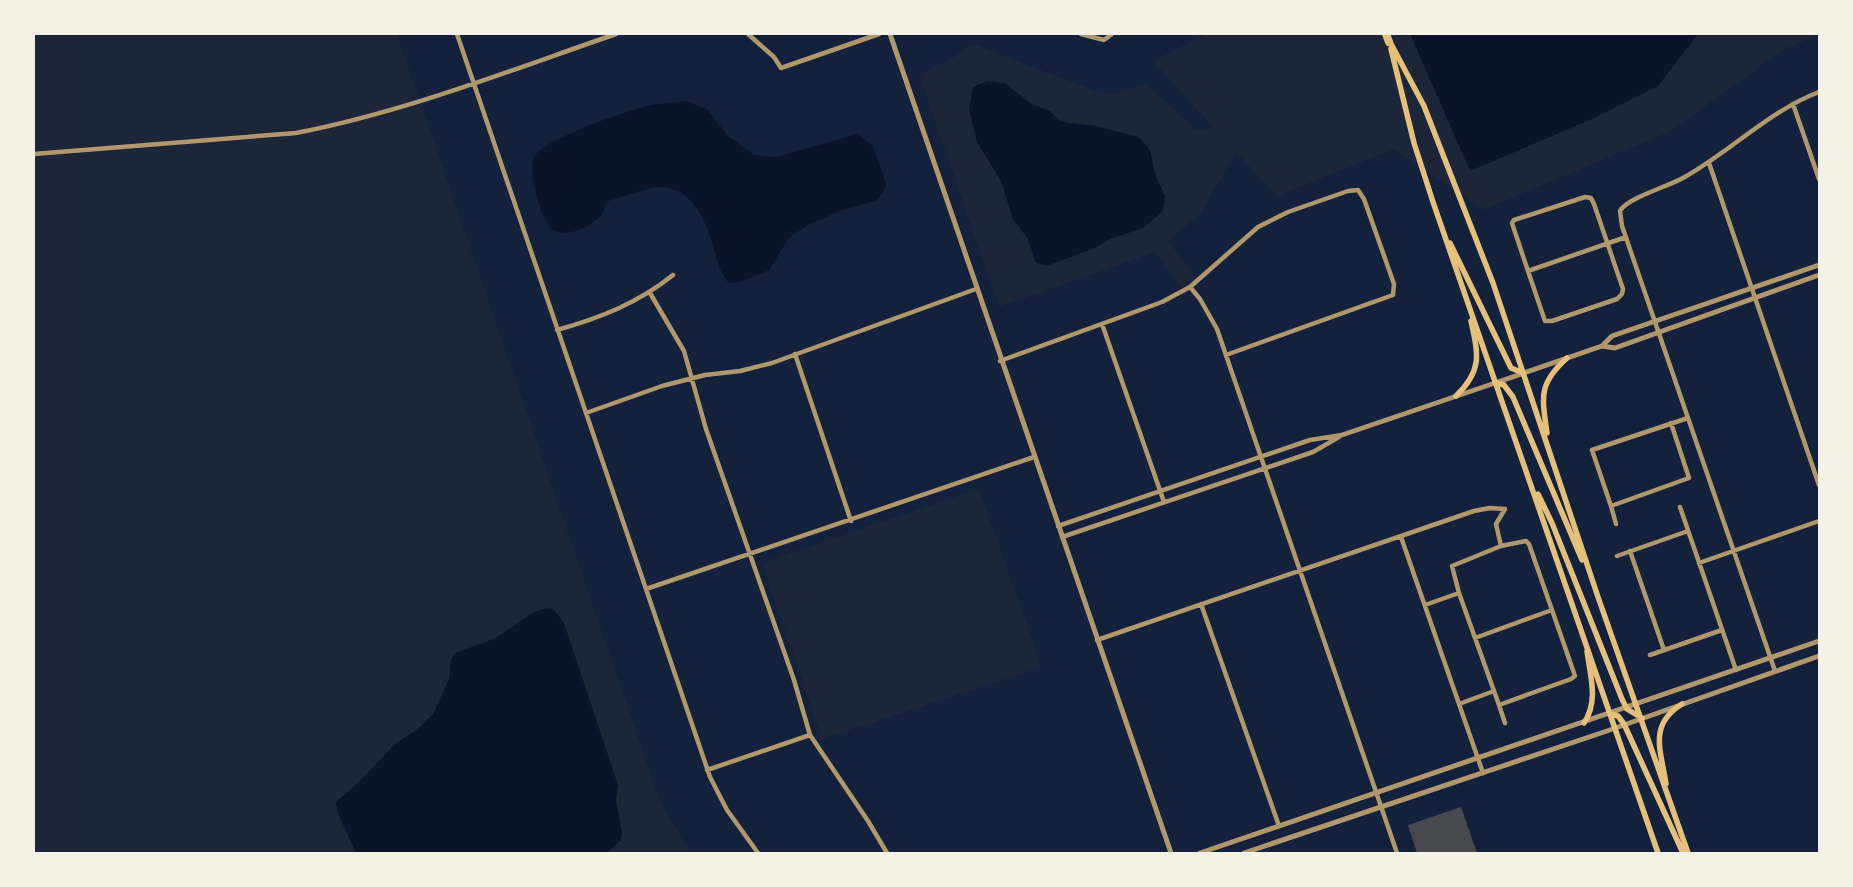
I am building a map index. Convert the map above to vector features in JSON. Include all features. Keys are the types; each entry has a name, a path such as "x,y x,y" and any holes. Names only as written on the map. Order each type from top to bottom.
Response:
{"main road":[{"path":"1387,36 1414,143 1658,853"},
{"path":"1387,36 1424,106 1493,283 1598,597 1688,853"},
{"path":"1444,233 1511,368 1523,373"},
{"path":"1456,396 1474,376 1477,365 1477,350 1466,296"},
{"path":"1549,448 1543,405 1544,390 1548,376 1567,358"},
{"path":"1496,383 1504,385 1513,397 1598,597"},
{"path":"1527,472 1552,523 1627,708 1642,718"},
{"path":"1584,636 1593,700 1590,714 1584,723"},
{"path":"1668,798 1660,743 1661,726 1670,712 1682,704"},
{"path":"1611,714 1618,716 1624,724 1682,853"}],"street":[{"path":"457,34 707,770 720,797 758,853"},
{"path":"34,154 296,133 378,114 616,34"},
{"path":"748,34 774,57 781,68 879,34"},
{"path":"890,34 1000,361 1171,853"},
{"path":"1081,34 1104,40 1112,34"},
{"path":"1775,671 1620,218 1623,206 1666,187 1709,163 1793,104 1819,92"},
{"path":"1793,104 1819,179"},
{"path":"1709,163 1819,484"},
{"path":"1000,361 1155,306 1190,287 1238,243 1277,217 1348,191 1358,190 1362,194 1394,284 1393,296 1226,355"},
{"path":"1589,197 1594,204 1623,289 1622,294 1617,299 1552,321 1545,321 1528,271 1512,226 1514,220 1589,197"},
{"path":"1528,271 1626,237"},
{"path":"1058,526 1310,440 1342,435 1496,383 1602,346 1612,336 1819,265"},
{"path":"558,330 610,313 650,293 673,275"},
{"path":"1602,346 1616,348 1819,275"},
{"path":"1190,287 1212,319 1226,355 1397,853"},
{"path":"586,412 662,386 705,375 754,368 976,289"},
{"path":"650,293 684,351 706,430 794,680 810,735 873,828 887,853"},
{"path":"1102,324 1164,502"},
{"path":"795,354 851,521"},
{"path":"1616,524 1592,450 1688,418"},
{"path":"1611,506 1689,478 1671,424"},
{"path":"1062,537 1313,452 1342,435"},
{"path":"646,589 851,521 1034,457"},
{"path":"1680,507 1736,670"},
{"path":"1097,640 1474,511 1490,508 1505,509 1496,524 1501,546"},
{"path":"1699,563 1819,522"},
{"path":"1617,556 1688,531"},
{"path":"1401,537 1483,773"},
{"path":"1499,705 1571,679 1574,676 1529,544 1526,541 1501,546 1452,566 1459,593 1505,723"},
{"path":"1630,552 1664,650"},
{"path":"1425,605 1459,593"},
{"path":"1201,604 1279,826"},
{"path":"1475,638 1552,610"},
{"path":"1650,654 1722,630"},
{"path":"1200,853 1611,714 1819,641"},
{"path":"1244,853 1616,728 1819,656"},
{"path":"1459,704 1494,691"},
{"path":"707,770 810,735"}],"shaded area":[{"path":"34,34 397,34 661,804 691,853 34,853"},
{"path":"1207,34 1819,34 1783,50 1671,131 1483,210 1394,149 1277,196 1236,152 1200,214 1168,241 1198,279 1184,291 1155,252 999,307 919,74 953,58 966,47 976,45 1098,92 1114,94 1146,84 1196,130 1214,128 1153,61"},
{"path":"1410,34 1698,34 1658,86 1592,119 1470,171"},
{"path":"987,81 1004,83 1032,104 1050,111 1059,120 1096,126 1139,137 1150,150 1155,174 1165,196 1163,211 1143,228 1110,239 1095,248 1047,266 1039,264 1035,261 1028,239 1013,219 1001,181 977,142 969,109 973,87"},
{"path":"685,101 707,109 728,136 754,155 776,157 857,134 873,146 886,184 884,192 875,201 839,211 806,226 789,238 769,270 743,281 729,283 717,261 710,235 696,207 689,199 671,188 655,187 608,201 597,219 585,228 563,233 551,228 539,204 532,171 534,157 541,150 569,134 622,114 652,105"},
{"path":"979,489 1042,667 822,739 764,568 770,560"},
{"path":"550,608 555,611 564,623 618,785 616,800 622,832 621,840 607,853 356,853 337,811 336,802 359,782 395,744 419,728 433,714 449,679 451,659 454,654 495,638 535,612"}],"building":[{"path":"1461,807 1477,853 1417,853 1408,825"}]}
